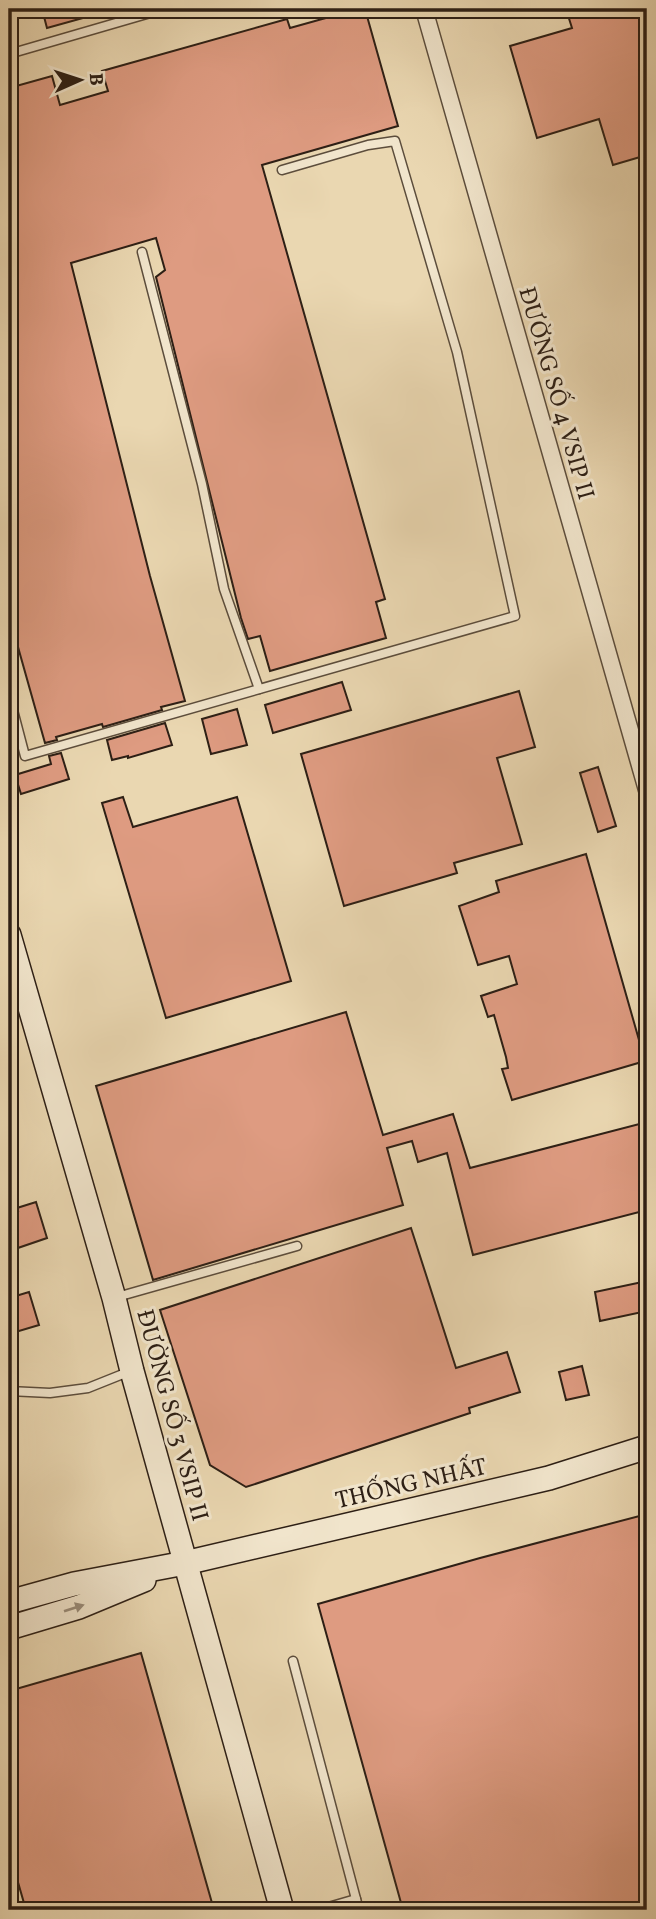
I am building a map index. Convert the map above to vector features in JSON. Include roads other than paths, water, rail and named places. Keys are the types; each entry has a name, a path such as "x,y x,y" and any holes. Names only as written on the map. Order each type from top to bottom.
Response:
{"street":[{"name":"ĐƯỜNG SỐ 4 VSIP II","path":"424,9 647,790"},
{"name":"ĐƯỜNG SỐ 3 VSIP II","path":"9,935 15,978 114,1298 282,1910"},
{"name":"THỐNG NHẤT","path":"9,1602 74,1584 186,1563 549,1478 647,1447"},
{"name":"THỐNG NHẤT","path":"9,1628 79,1607 186,1563"}],"lane":[{"path":"9,54 164,9"},
{"path":"9,695 25,756 515,616 457,352 395,141 368,145 282,170"},
{"path":"142,252 202,484 225,589 259,689"},
{"path":"114,1298 297,1246"},
{"path":"9,1391 50,1393 88,1388 132,1371"},
{"path":"293,1661 359,1910"},
{"path":"318,1910 356,1899"}]}
